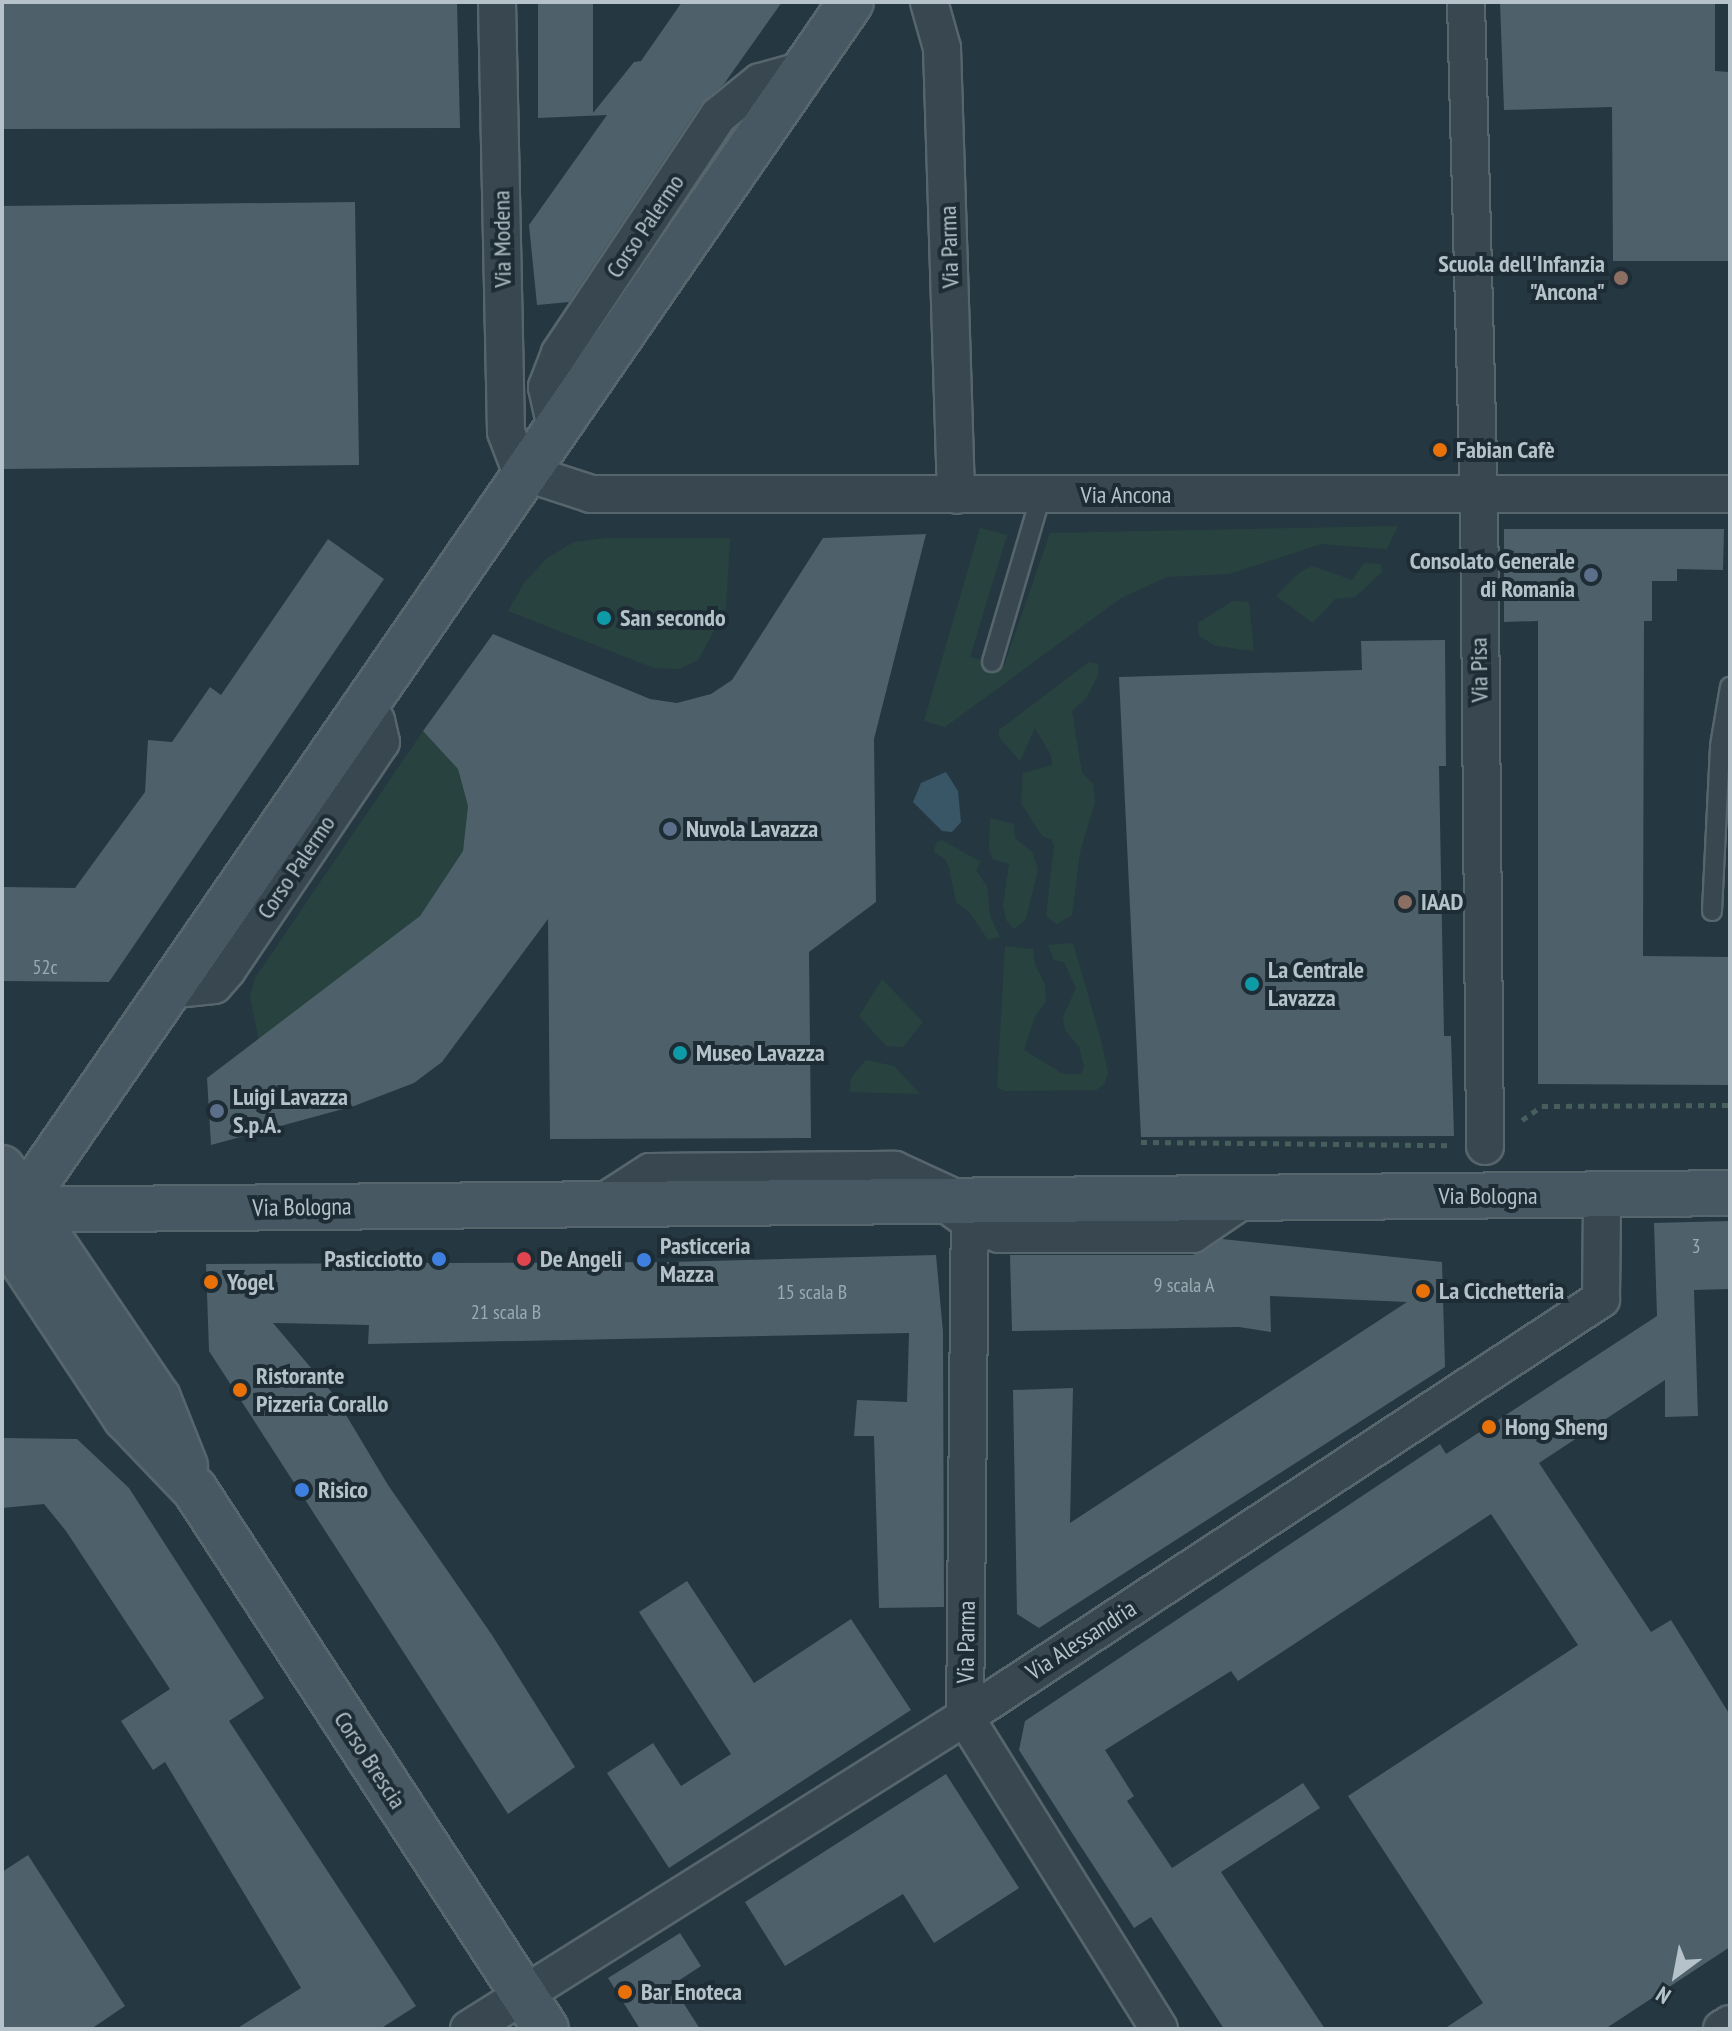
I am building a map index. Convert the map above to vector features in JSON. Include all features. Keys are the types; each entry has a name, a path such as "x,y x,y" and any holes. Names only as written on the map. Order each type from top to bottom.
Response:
{"street":[{"name":"Via Modena","path":"497,2 506,432 519,466 526,471"},
{"name":"Corso Palermo","path":"13,1205 166,990 851,2"},
{"name":"Via Pisa","path":"1466,2 1479,493 1485,1146"},
{"name":"Via Parma","path":"933,3 942,48 956,495"},
{"name":"Via Ancona","path":"526,471 591,494 1730,494"},
{"name":"Via Bologna","path":"13,1205 959,1204 1247,1197 1730,1193"},
{"name":"Via Alessandria","path":"469,2029 534,2012 965,1717 1601,1299 1602,1195"},
{"name":"Via Parma","path":"959,1204 965,1717 1159,2029"},
{"name":"Corso Brescia","path":"13,1205 158,1398 195,1490 534,2012"},
{"path":"1722,2029 1730,2024"}],"lane":[{"path":"992,662 1041,496"},
{"path":"1712,911 1720,746 1730,687"}],"path":[{"path":"1141,1142 1485,1146 1542,1106 1730,1105"}],"green space":[{"path":"1398,526 1387,549 1321,544 1229,574 1167,577 1121,598 945,727 924,721 980,528 1007,535 970,657 1004,666 1050,533"},
{"path":"606,538 730,538 726,609 698,660 679,669 654,668 508,611 524,583 547,558 574,542"},
{"path":"1364,563 1381,564 1382,572 1355,597 1335,599 1313,623 1276,596 1299,573 1312,566 1352,580"},
{"path":"1233,601 1249,602 1254,651 1216,646 1199,636 1198,623"},
{"path":"1089,662 1098,664 1098,675 1087,697 1072,711 1082,773 1093,784 1095,802 1080,852 1072,915 1057,924 1046,916 1054,846 1052,840 1042,836 1021,803 1023,773 1052,765 1051,755 1035,728 1020,761 999,737 999,730"},
{"path":"423,731 458,769 468,806 463,851 420,916 259,1041 250,997 255,978"},
{"path":"990,818 1014,824 1015,838 1032,852 1038,869 1026,919 1014,929 1006,920 1003,905 1009,864 993,859 989,850"},
{"path":"942,840 981,862 976,870 987,887 990,916 1000,937 988,940 970,913 956,902 949,867 945,859 934,852 936,843"},
{"path":"1073,943 1101,1040 1108,1073 1105,1083 1096,1090 1006,1091 997,1088 1005,946 1033,949 1035,965 1045,984 1046,1002 1035,1016 1024,1050 1063,1074 1081,1074 1084,1067 1079,1047 1065,1030 1063,1017 1076,988 1064,962 1054,960 1048,945"},
{"path":"882,979 923,1022 903,1047 886,1046 859,1016"},
{"path":"866,1060 894,1066 920,1094 850,1092 851,1078"}],"water":[{"path":"946,772 958,791 961,822 952,832 942,831 913,802 921,783"}],"building":[{"path":"2,2 457,2 460,128 2,129"},
{"path":"538,2 593,2 593,113 634,62 641,61 682,2 782,2 724,84 701,104 569,302 537,305 529,225 607,115 538,118"},
{"path":"1500,2 1715,2 1715,71 1730,72 1730,261 1613,261 1612,107 1504,110"},
{"path":"355,202 359,465 2,469 2,206"},
{"path":"1504,529 1724,529 1723,570 1677,569 1677,581 1652,581 1652,621 1644,621 1643,956 1730,957 1730,1085 1538,1084 1538,621 1504,622"},
{"name":"Nuvola Lavazza","path":"926,534 874,739 876,902 809,952 811,1138 550,1139 548,919 442,1062 414,1083 354,1106 211,1145 207,1078 420,916 463,851 468,806 458,769 423,731 493,634 650,699 677,703 711,694 732,680 823,538"},
{"path":"328,539 384,579 109,982 2,981 2,887 75,888 145,792 148,740 172,742 210,687 221,695"},
{"name":"La Centrale Lavazza","path":"1445,640 1446,766 1439,766 1444,1036 1451,1036 1454,1136 1141,1137 1119,677 1362,670 1361,641"},
{"path":"1730,1221 1730,1289 1694,1290 1698,1416 1665,1417 1665,1380 1539,1463 1651,1632 1671,1620 1730,1715 1730,1947 1605,2029 1444,2029 1483,2003 1348,1796 1578,1645 1491,1514 1238,1681 1231,1671 1105,1750 1134,1796 1127,1801 1172,1868 1303,1783 1320,1808 1221,1872 1325,2029 1224,2029 1151,1917 1134,1928 1074,1836 1019,1750 1025,1721 1440,1444 1446,1454 1657,1316 1654,1223"},
{"path":"1222,1239 1442,1262 1445,1367 1039,1628 1017,1614 1013,1390 1073,1388 1070,1523 1407,1302 1270,1296 1271,1332 1239,1327 1012,1331 1010,1255 1193,1255"},
{"path":"936,1255 943,1332 944,1607 879,1608 874,1436 854,1436 857,1400 907,1402 909,1333 368,1344 369,1325 273,1323 334,1395 388,1485 492,1635 575,1767 508,1814 209,1351 206,1264 670,1262"},
{"path":"2,1438 77,1439 129,1488 264,1698 229,1721 416,2006 380,2029 236,2029 301,1988 165,1762 153,1770 121,1721 170,1689 66,1531 44,1504 2,1508"},
{"path":"687,1581 754,1683 851,1619 911,1710 669,1868 607,1773 653,1743 681,1786 731,1754 639,1612"},
{"path":"946,1774 1019,1888 934,1943 903,1894 785,1966 745,1902"},
{"path":"28,1855 125,2006 91,2029 2,2029 2,1872"},
{"path":"680,1933 701,1966 672,1985 700,2029 640,2029 608,1978"}],"place":[{"name":"Scuola dell'Infanzia \"Ancona\"","path":"1621,278"},
{"name":"Fabian Cafè","path":"1440,450"},
{"name":"Consolato Generale di Romania","path":"1591,575"},
{"name":"San secondo","path":"604,618"},
{"name":"Nuvola Lavazza","path":"670,829"},
{"name":"IAAD","path":"1405,902"},
{"name":"La Centrale Lavazza","path":"1252,984"},
{"name":"Museo Lavazza","path":"680,1053"},
{"name":"Luigi Lavazza S.p.A.","path":"217,1111"},
{"name":"Pasticciotto","path":"439,1259"},
{"name":"De Angeli","path":"524,1259"},
{"name":"Pasticceria Mazza","path":"644,1260"},
{"name":"Yogel","path":"211,1282"},
{"name":"La Cicchetteria","path":"1423,1291"},
{"name":"Ristorante Pizzeria Corallo","path":"240,1390"},
{"name":"Hong Sheng","path":"1489,1427"},
{"name":"Risico","path":"302,1490"},
{"name":"Bar Enoteca","path":"625,1992"}]}
